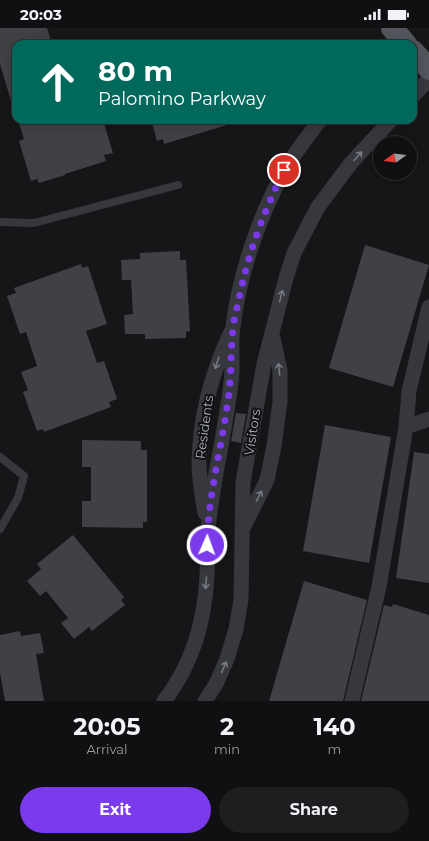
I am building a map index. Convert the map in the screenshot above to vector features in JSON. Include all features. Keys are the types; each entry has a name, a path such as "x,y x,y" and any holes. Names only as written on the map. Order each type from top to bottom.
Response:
{"main road":[{"path":"417,56 429,69"}],"street":[{"path":"417,92 429,79"},
{"path":"164,701 173,689 187,663 199,631 204,605 207,530 229,398 232,370 233,328 244,276 254,241 267,206 284,170 317,124"},
{"name":"Visitors","path":"206,701 216,684 227,659 236,629 241,600 245,474 257,398 286,278 294,253 306,229 333,186 387,124"},
{"path":"352,701 379,587 406,427 409,391 429,307"},
{"name":"Residents","path":"207,530 199,462 202,426 209,389 217,360 233,328"},
{"path":"242,531 267,480 274,446 280,402 280,370 272,334"},
{"path":"406,427 429,419"}],"lane":[{"path":"0,222 34,223 178,185"},
{"path":"0,457 24,476 18,498 0,529"}],"building":[{"path":"0,28 47,28 51,40 12,40 12,104 0,64"},
{"path":"19,124 104,124 113,153 104,155 106,161 39,183 37,179 31,181 19,141 24,139"},
{"path":"152,124 227,124 164,144 163,139 157,141"},
{"path":"365,245 429,265 393,387 329,368"},
{"path":"180,251 180,260 186,260 190,331 186,332 186,338 145,339 145,334 125,334 124,315 133,314 131,280 122,280 121,260 140,259 140,253"},
{"path":"81,264 82,268 88,266 107,324 86,331 97,363 104,361 117,399 109,402 111,407 44,432 43,429 37,431 23,392 28,390 21,372 37,366 26,332 20,334 7,296 16,293 14,288"},
{"path":"236,413 246,414 241,443 231,441"},
{"path":"325,425 391,437 369,563 303,551"},
{"path":"82,440 141,441 141,450 147,450 147,522 143,522 143,528 82,527 82,501 91,501 91,467 82,467"},
{"path":"414,452 429,454 429,583 396,578"},
{"path":"73,535 124,597 121,600 125,605 92,631 89,627 74,639 61,623 68,618 46,591 40,596 27,581 41,569 37,564"},
{"path":"304,581 367,600 343,701 269,701"},
{"path":"393,604 429,615 429,701 361,701 384,605 392,607"},
{"path":"20,631 21,636 40,633 44,653 36,654 44,701 5,701 0,673 0,635"}],"route":[{"path":"207,545 207,530 228,405 232,370 233,328 244,276 254,241 267,206 284,170"}]}
